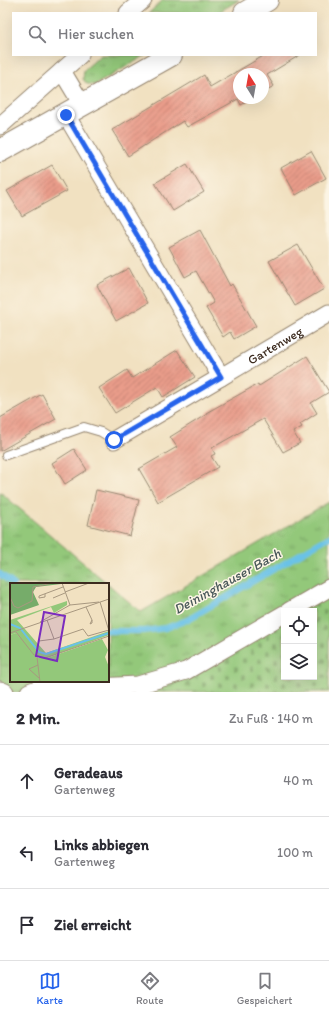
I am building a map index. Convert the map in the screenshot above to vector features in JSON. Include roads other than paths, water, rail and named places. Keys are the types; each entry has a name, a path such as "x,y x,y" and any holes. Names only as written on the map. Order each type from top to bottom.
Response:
{"street":[{"path":"129,12 143,0"},
{"path":"247,12 267,0"},
{"path":"0,126 79,56"},
{"path":"0,152 169,56"},
{"path":"62,71 74,110 221,377"},
{"name":"Gartenweg","path":"114,440 329,313"},
{"path":"294,608 329,588"},
{"path":"29,692 42,687 97,687 138,684 186,671 281,616"},
{"path":"0,690 5,692"}],"lane":[{"path":"6,455 84,427 101,432 114,440"}],"waterway":[{"name":"Deininghauser Bach","path":"109,631 144,631 166,628 187,620 329,537"},
{"name":"Deininghauser Bach","path":"0,574 12,583"}]}
